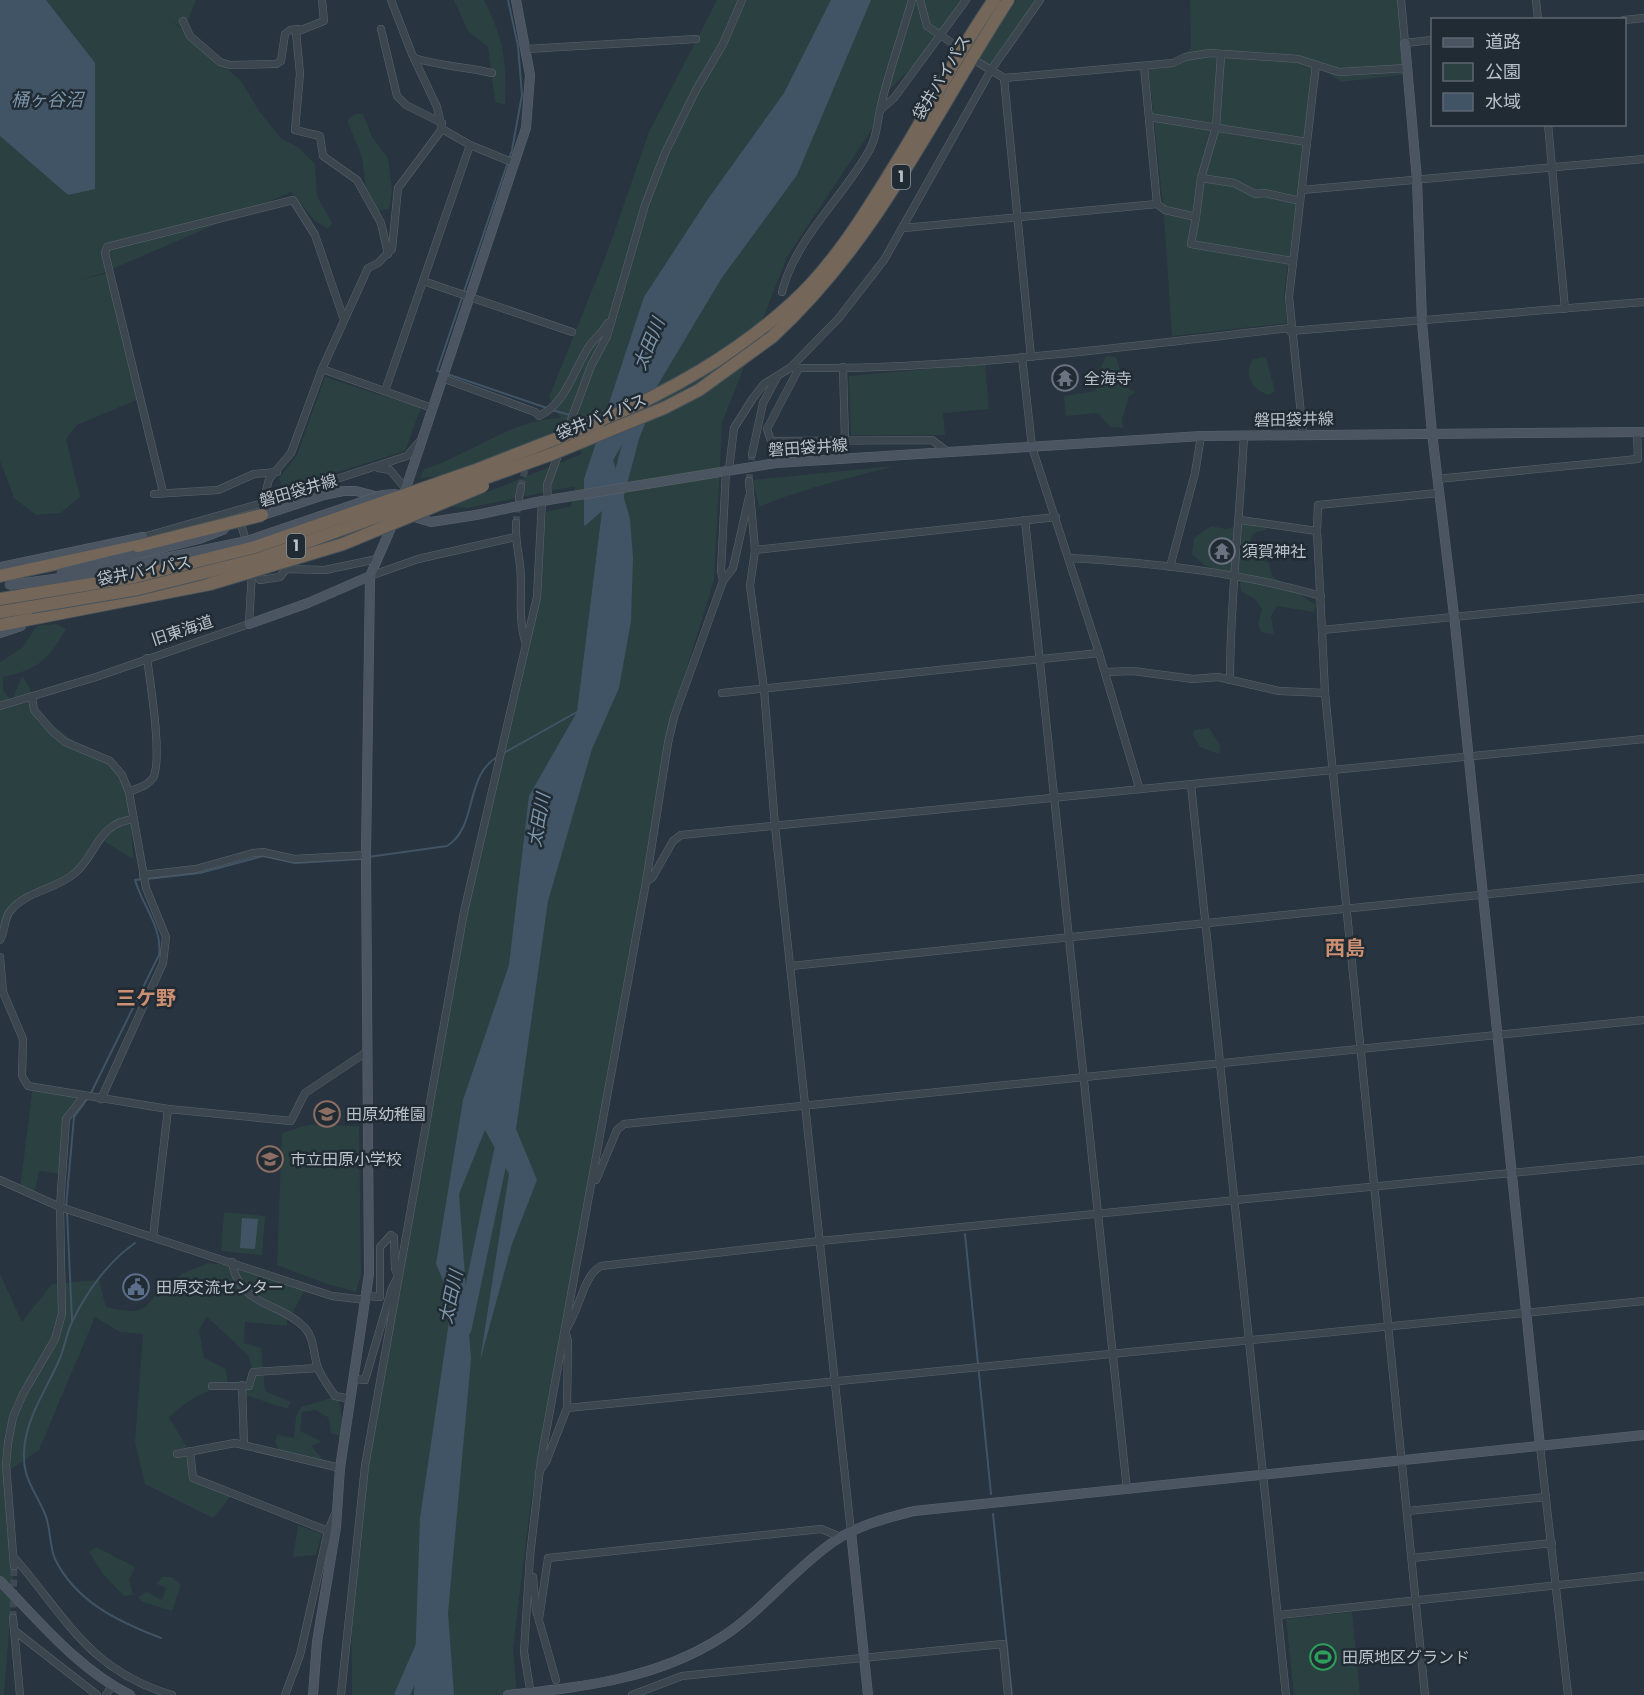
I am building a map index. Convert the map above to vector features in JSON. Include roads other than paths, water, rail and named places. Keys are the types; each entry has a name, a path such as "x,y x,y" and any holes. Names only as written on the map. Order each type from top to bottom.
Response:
{"highway":[{"name":"袋井バイパス","path":"31,601 255,547 407,491 486,466 659,396 727,355 793,302 828,263 899,159 966,39 994,0"},
{"name":"袋井バイパス","path":"31,601 138,589 259,559 552,454 664,408 699,390 772,337 803,309 837,270 866,230 1008,0"},
{"path":"978,46 1013,0"},
{"name":"1","path":"0,625 158,596 263,571 343,544 454,500 552,454"},
{"path":"3,582 262,509"},
{"name":"1","path":"0,599 31,601"},
{"name":"1","path":"0,612 31,601"}],"street":[{"path":"183,21 190,36 220,62 230,65 276,64 281,61 285,34 290,30 324,21 322,0"},
{"path":"391,0 414,58 426,80 442,126"},
{"path":"313,1695 317,1642 337,1512 340,1468 369,1274 366,855 370,576 407,491 422,438 526,128 529,104 527,49 516,0"},
{"path":"341,1695 358,1517 398,1276 409,1229 464,912 540,578 548,500 547,485 591,366 607,336 645,205 665,153 696,90 723,44 742,0"},
{"path":"782,292 787,275 800,249 854,177 871,148 878,132 880,110 912,0"},
{"path":"920,0 927,26 955,45"},
{"path":"880,110 894,98 966,0"},
{"path":"723,581 721,571 724,470 734,428 764,384 790,368 864,288 904,228 991,70 1040,0"},
{"path":"1401,0 1417,180 1422,322 1438,493 1454,615 1484,894 1496,1037 1568,1695"},
{"path":"1536,0 1538,18"},
{"path":"1626,20 1644,18"},
{"path":"298,29 296,38 300,74 295,130 320,136 323,156 357,180 381,223 388,255"},
{"path":"381,29 397,96 406,105 470,145 514,163"},
{"path":"527,49 696,39"},
{"path":"1405,42 1431,39"},
{"path":"976,61 1004,78 1173,63 1185,57 1221,55 1286,58 1339,72 1407,68"},
{"path":"1221,55 1215,127 1201,178 1191,244 1292,261"},
{"path":"414,58 434,64 457,66 492,74"},
{"path":"1303,434 1290,329 1289,297 1316,65"},
{"path":"1144,66 1157,204"},
{"path":"1004,78 1031,357"},
{"path":"1149,117 1307,142"},
{"path":"262,509 269,479 291,453 343,317 368,268 388,255 392,249 398,188 442,126"},
{"path":"1548,126 1564,309"},
{"path":"385,391 470,145"},
{"path":"1302,190 1644,159"},
{"path":"1201,178 1234,183 1256,194 1265,193 1300,201"},
{"path":"163,492 105,253 107,247 293,200 315,235 343,317"},
{"path":"904,228 1157,204 1165,210 1196,217"},
{"path":"423,281 572,332"},
{"path":"790,368 906,367 1031,357 1290,329 1422,322 1644,302"},
{"path":"442,378 535,412 539,416 548,412 558,401 614,310"},
{"path":"1022,357 1032,447 1105,672 1139,787"},
{"path":"843,367 844,440"},
{"path":"800,368 767,429 771,441 932,440 948,452"},
{"path":"322,369 432,408"},
{"path":"752,454 763,403 777,377"},
{"name":"磐田袋井線","path":"3,582 199,539 262,509 343,491 377,496 399,511 431,522 548,500 776,463 1201,436 1432,432 1640,432"},
{"path":"1437,479 1638,459 1640,432"},
{"path":"1230,680 1230,633 1240,520 1244,435"},
{"path":"1170,567 1195,473 1201,436"},
{"path":"0,567 141,542 236,511 262,509 338,479 407,456 422,438"},
{"path":"375,467 390,470 407,491"},
{"path":"154,494 218,490 254,474 277,472"},
{"path":"338,479 356,492"},
{"path":"749,481 754,550 750,586 764,689 775,826 807,1106 833,1381 868,1695"},
{"path":"519,498 521,487"},
{"path":"3,582 83,575 248,541 382,495 407,491"},
{"path":"1425,1695 1376,1185 1325,693 1317,531 1318,505 1438,493"},
{"path":"531,1694 524,1652 530,1556 539,1472 674,717 723,581 733,568 749,497"},
{"path":"236,511 253,569 260,580 280,577 286,569 325,570 377,559"},
{"path":"754,550 1056,517"},
{"path":"1025,520 1055,796 1058,848 1096,1216 1127,1490"},
{"path":"1240,520 1317,531"},
{"path":"516,523 515,537 520,563 520,627 526,644"},
{"path":"370,576 418,560 515,537"},
{"path":"141,542 158,596"},
{"path":"1069,558 1132,562 1236,576 1321,597"},
{"path":"249,624 253,569"},
{"name":"旧東海道","path":"0,706 249,624 308,603 370,576"},
{"path":"1322,630 1644,597"},
{"path":"0,633 51,615"},
{"path":"722,693 1099,653"},
{"path":"129,792 148,784 155,771 155,717 147,658"},
{"path":"1105,672 1133,671 1230,680 1279,691 1325,693"},
{"path":"32,697 34,710 52,731 65,742 112,763 122,775 129,792 143,875 166,937 163,963 101,1099"},
{"path":"0,698 12,702"},
{"path":"646,882 652,878 673,840 681,835 1139,787 1191,785 1644,739"},
{"path":"1191,785 1236,1202 1261,1475 1279,1615 1286,1695"},
{"path":"0,940 6,918 16,906 35,891 58,885 74,874 83,865 99,837 115,824 134,819"},
{"path":"143,875 196,869 263,852 294,859 366,855"},
{"path":"791,966 1644,878"},
{"path":"0,957 3,992 23,1039 23,1081 28,1086 168,1110 291,1121 305,1094 368,1051"},
{"path":"591,1191 620,1125 1496,1037 1644,1020"},
{"path":"14,1566 7,1451 14,1417 24,1394 55,1339 62,1314 60,1207 66,1119 84,1096"},
{"path":"153,1237 168,1110"},
{"path":"539,1472 567,1408 568,1341 566,1331 573,1321 589,1276 601,1266 820,1241 1096,1216 1376,1185 1644,1160"},
{"path":"0,1180 60,1207 332,1296 380,1297 380,1247 391,1235 394,1237 395,1269 398,1276 392,1288 365,1380 354,1379"},
{"path":"232,1262 242,1288 253,1299 275,1308 304,1327 310,1335 318,1368 335,1396 351,1399"},
{"path":"567,1408 1644,1301"},
{"path":"212,1386 249,1386 253,1372 318,1368"},
{"path":"242,1385 244,1445"},
{"path":"513,1695 531,1694 640,1675 695,1652 748,1618 801,1567 841,1537 914,1511 1644,1435"},
{"path":"177,1454 235,1443 340,1468"},
{"path":"190,1451 193,1478 328,1531"},
{"path":"1408,1511 1546,1497"},
{"path":"285,1695 300,1655 328,1531 337,1512"},
{"path":"539,1619 548,1558 821,1529 841,1537"},
{"path":"1412,1558 1552,1543"},
{"path":"13,1556 37,1584 62,1620 97,1657 130,1680 172,1695"},
{"path":"530,1556 539,1619 556,1680"},
{"path":"1279,1615 1557,1586 1566,1582 1644,1576"},
{"path":"0,1581 72,1655 112,1686 130,1695"},
{"path":"13,1618 20,1695"},
{"path":"15,1631 98,1695"},
{"path":"632,1695 682,1676 1003,1644 1008,1695"},
{"path":"106,1695 112,1686"}],"water":[{"name":"桶ヶ谷沼","path":"0,0 46,0 95,63 95,189 68,195 0,136"},
{"path":"831,0 871,0 797,175 721,279 613,460 630,519 633,558 631,621 619,688 592,749 548,901 516,1129 537,1180 512,1244 480,1361 509,1174 485,1130 459,1194 471,1359 448,1613 454,1695 414,1695 420,1518 452,1301 436,1264 463,1100 509,965 529,796 577,712 602,511 585,526 584,479 644,297 708,199 784,93"},
{"path":"242,1218 258,1219 255,1249 240,1248"}],"waterway":[{"path":"442,372 437,371 512,150 522,95 518,46 508,0"},
{"path":"447,374 547,408"},
{"name":"太田川","path":"615,500 632,436 643,409"},
{"path":"552,410 570,415"},
{"path":"575,417 587,421"},
{"path":"502,754 577,712"},
{"path":"368,857 447,846 457,838 463,827 480,777 497,757"},
{"path":"147,879 200,873 263,856 295,863 363,859"},
{"path":"91,1093 159,955 158,935 135,880 142,879"},
{"path":"66,1207 74,1117 88,1098"},
{"name":"太田川","path":"464,1329 504,1139"},
{"path":"67,1212 72,1320"},
{"path":"965,1234 991,1494"},
{"path":"135,1243 125,1250 100,1277 73,1320 60,1358 27,1431 24,1464 29,1481 47,1519 55,1559 64,1574 87,1599 100,1609 161,1638"},
{"path":"993,1514 1012,1695"},
{"name":"太田川","path":"402,1695 422,1649"}],"tunnel":[{"path":"749,481 752,454"},
{"path":"521,487 527,462"},
{"path":"516,523 518,503"},
{"path":"13,1618 14,1566"}],"place":[{"name":"全海寺","path":"1065,378"},
{"name":"須賀神社","path":"1222,551"},
{"name":"田原幼稚園","path":"327,1114"},
{"name":"市立田原小学校","path":"270,1159"},
{"name":"田原交流センター","path":"136,1287"},
{"name":"田原地区グランド","path":"1323,1657"}],"district":[{"name":"西島","path":"1345,948"},
{"name":"三ケ野","path":"146,998"}]}
